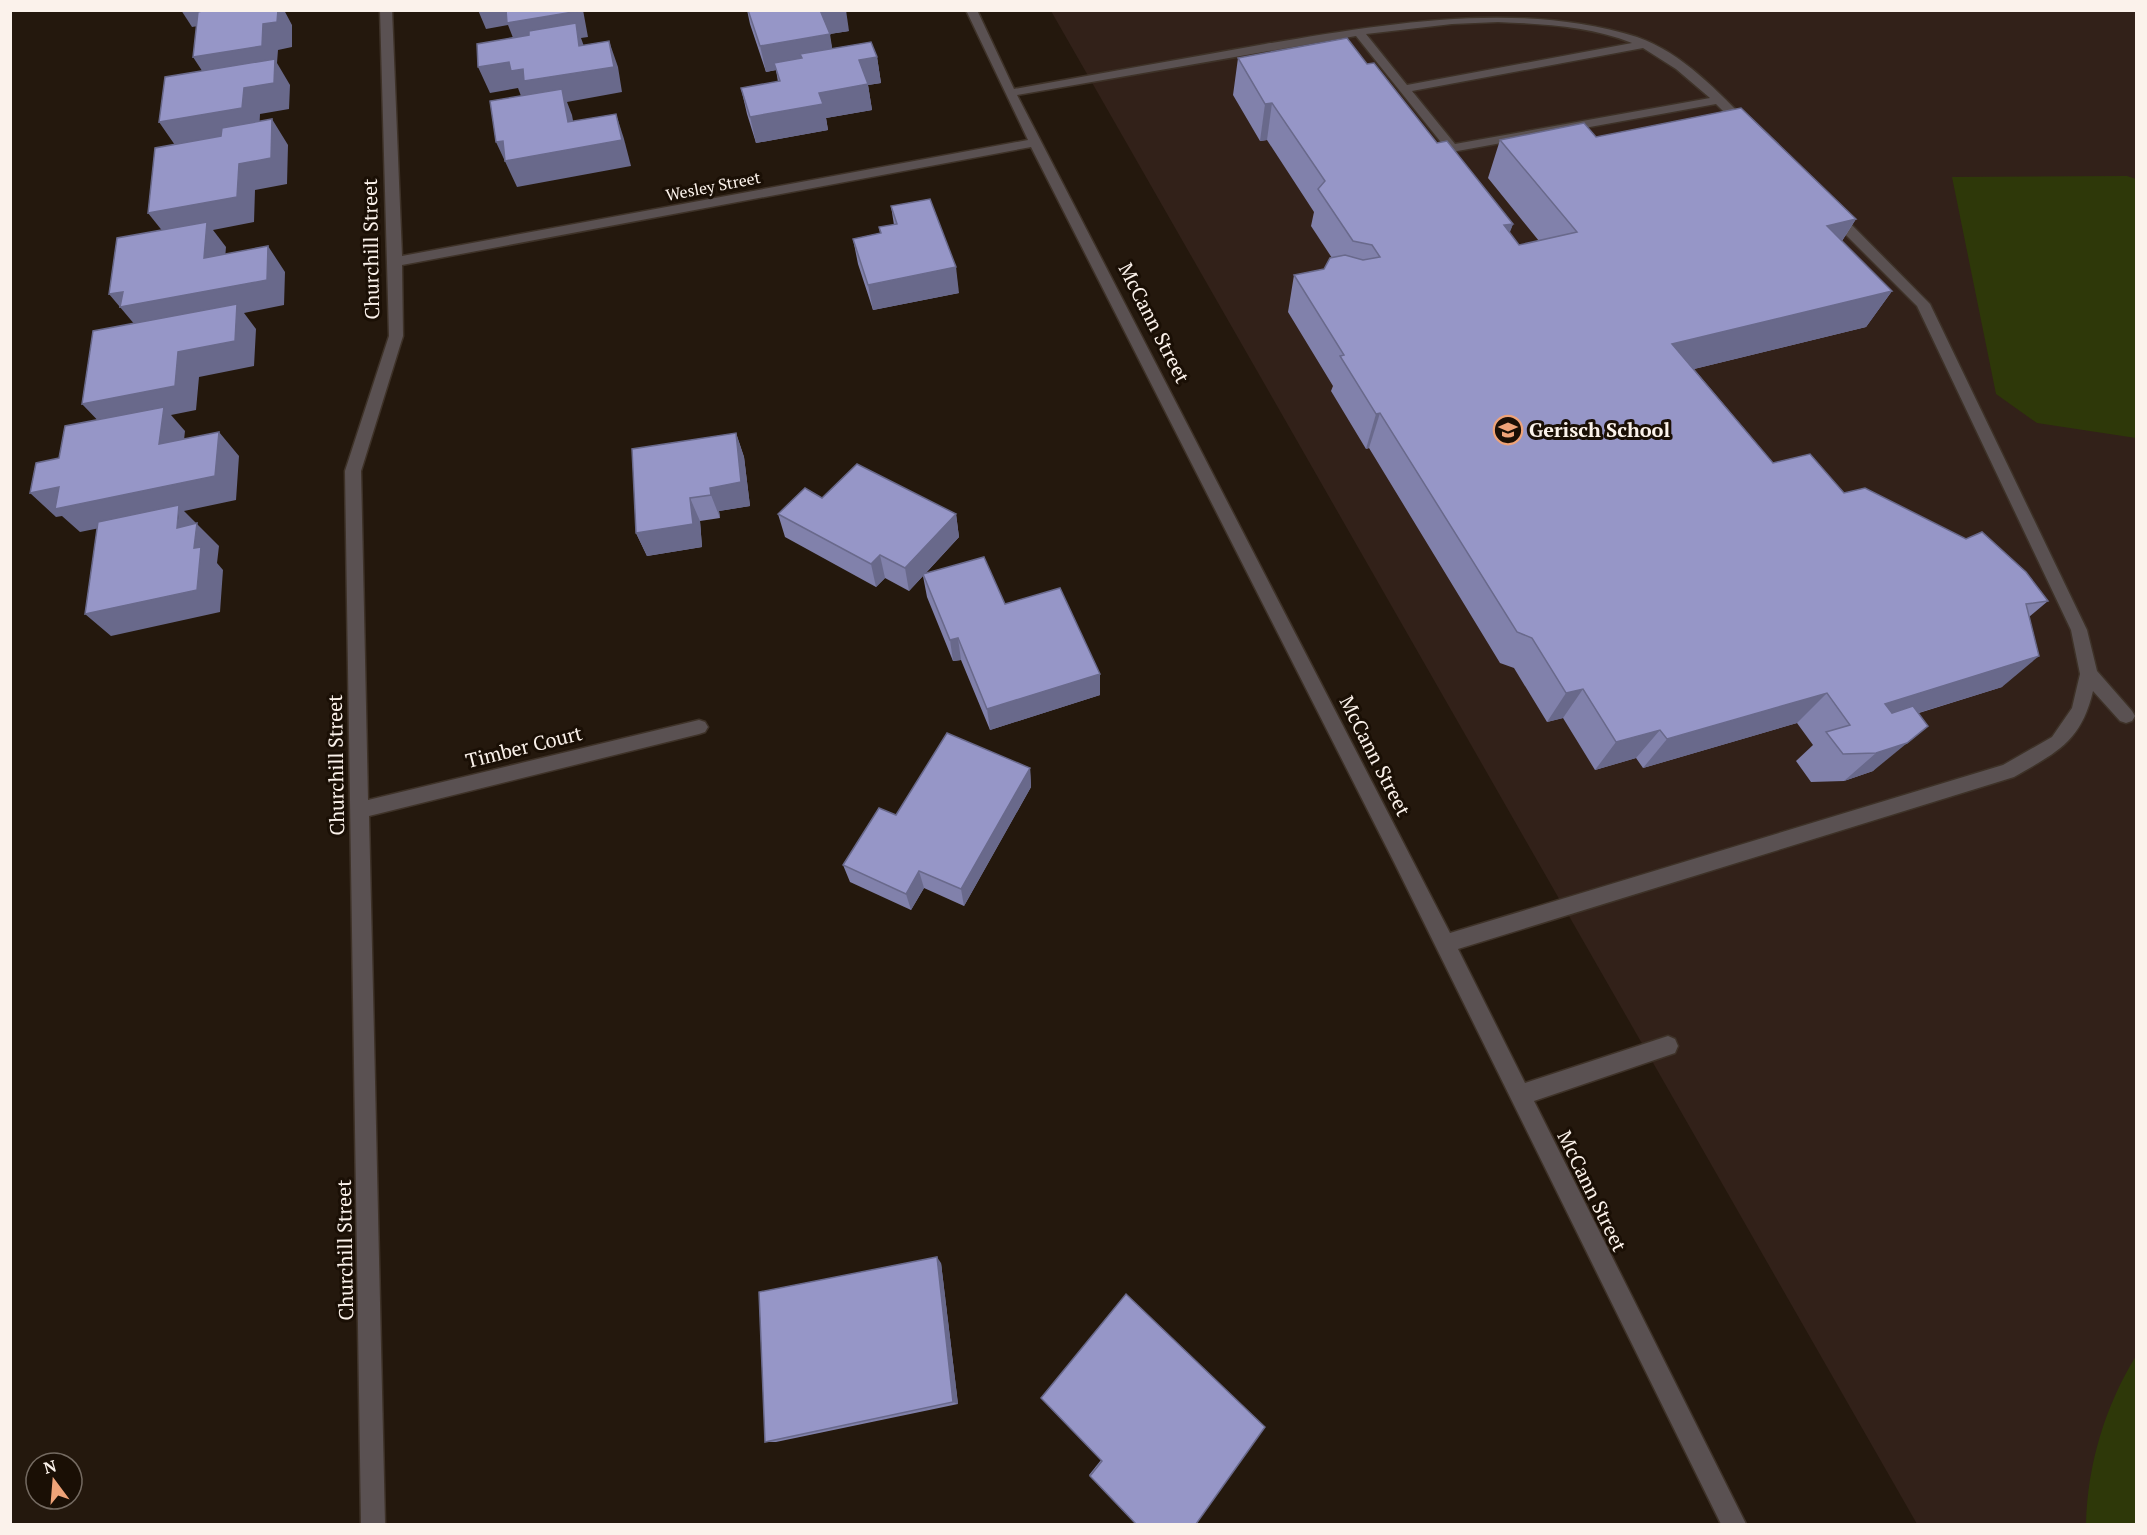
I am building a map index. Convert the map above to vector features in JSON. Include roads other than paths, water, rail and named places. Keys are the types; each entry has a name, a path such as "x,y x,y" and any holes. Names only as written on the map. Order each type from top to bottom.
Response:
{"street":[{"name":"Churchill Street","path":"373,1524 352,471 396,336 386,10"},
{"name":"McCann Street","path":"971,10 1011,93 1445,944 1734,1524"},
{"path":"1011,93 1418,20 1506,14 1574,23 1609,31 1644,44 1692,73 1754,135"},
{"path":"1358,31 1452,148 1719,100"},
{"path":"1404,89 1644,44"},
{"name":"Wesley Street","path":"395,262 1037,142"},
{"path":"1445,944 2008,771 2058,742 2080,710 2088,674 2079,630 1923,304 1821,202"},
{"path":"2088,674 2126,716"},
{"name":"Timber Court","path":"360,810 699,727"},
{"path":"1520,1095 1668,1046"}],"place":[{"name":"Gerisch School","path":"1508,430"}]}
